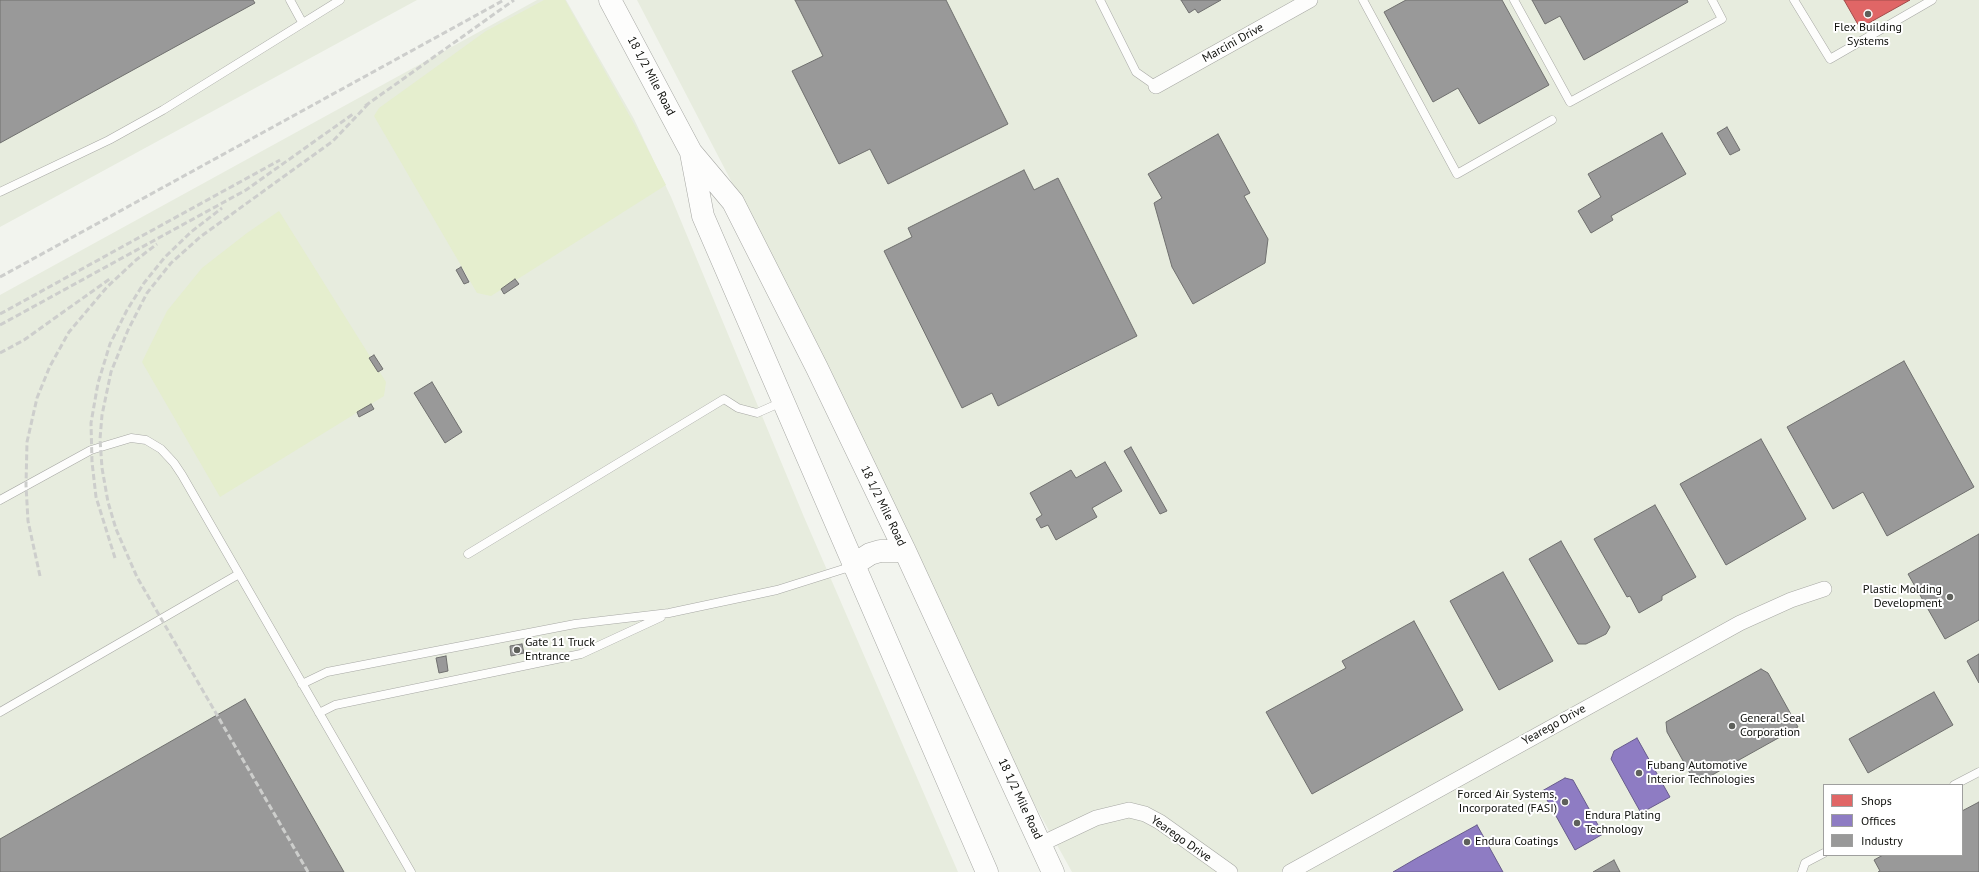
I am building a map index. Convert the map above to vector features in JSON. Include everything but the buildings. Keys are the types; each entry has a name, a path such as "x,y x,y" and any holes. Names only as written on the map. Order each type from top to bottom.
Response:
{"street":[{"name":"18 1/2 Mile Road","path":"610,0 691,152 733,202 817,368 1053,872"},
{"name":"Marcini Drive","path":"1156,86 1310,0"},
{"name":"18 1/2 Mile Road","path":"691,152 703,216 853,566 987,872"},
{"path":"853,566 870,554 880,551 904,551"},
{"name":"Yearego Drive","path":"1290,872 1740,623 1791,600 1824,589"},
{"name":"Yearego Drive","path":"1041,844 1096,818 1129,810 1146,814 1160,822 1230,872"}],"lane":[{"path":"290,0 302,22"},
{"path":"0,192 109,140 163,110 302,22 340,0"},
{"path":"1100,0 1136,72 1156,86"},
{"path":"1363,0 1457,174 1552,120"},
{"path":"1514,0 1570,102 1722,19 1712,0"},
{"path":"1794,0 1830,59 1932,0"},
{"path":"468,554 724,399 738,408 757,413 783,402"},
{"path":"0,500 91,450 131,438 146,440 161,449 174,463 410,872"},
{"path":"302,684 327,672 575,624 669,613 777,590 853,566"},
{"path":"0,712 239,574"},
{"path":"319,713 335,705 581,654 669,613"},
{"path":"1956,784 1979,772"},
{"path":"1802,872 1805,863 1823,854"}],"shaded area":[{"path":"0,0 417,0 0,227"},
{"path":"537,0 566,0 634,119 671,197 804,517 958,872 0,872 0,295"},
{"path":"637,0 1979,0 1979,872 1072,872 1031,798 819,350"}],"green space":[{"path":"544,0 565,0 642,138 666,185 491,296 477,293 374,116 379,108 486,31"},
{"path":"279,211 386,382 384,396 220,497 142,362 167,311 202,268 247,233"}],"railway":[{"path":"0,277 504,0"},
{"path":"365,106 514,0"},
{"path":"308,872 137,577 116,529 108,502 102,468 100,439 102,415 111,372 128,330 147,293 171,263 200,237 333,141 369,103"},
{"path":"0,325 246,190 353,114"},
{"path":"0,314 280,160"},
{"path":"115,558 96,497 92,462 91,423 98,383 110,344 127,310 144,283 165,257 191,232 222,208"},
{"path":"40,576 28,521 26,485 27,442 37,398 50,366 69,332 107,287 136,260 157,244"},
{"path":"0,353 24,340 111,278"}],"place":[{"name":"Flex Building Systems","path":"1868,14"},
{"name":"Plastic Molding Development","path":"1950,597"},
{"name":"Gate 11 Truck Entrance","path":"517,650"},
{"name":"General Seal Corporation","path":"1732,726"},
{"name":"Fubang Automotive Interior Technologies","path":"1639,773"},
{"name":"Forced Air Systems, Incorporated (FASI)","path":"1565,802"},
{"name":"Endura Plating Technology","path":"1577,823"},
{"name":"Endura Coatings","path":"1467,842"}]}
